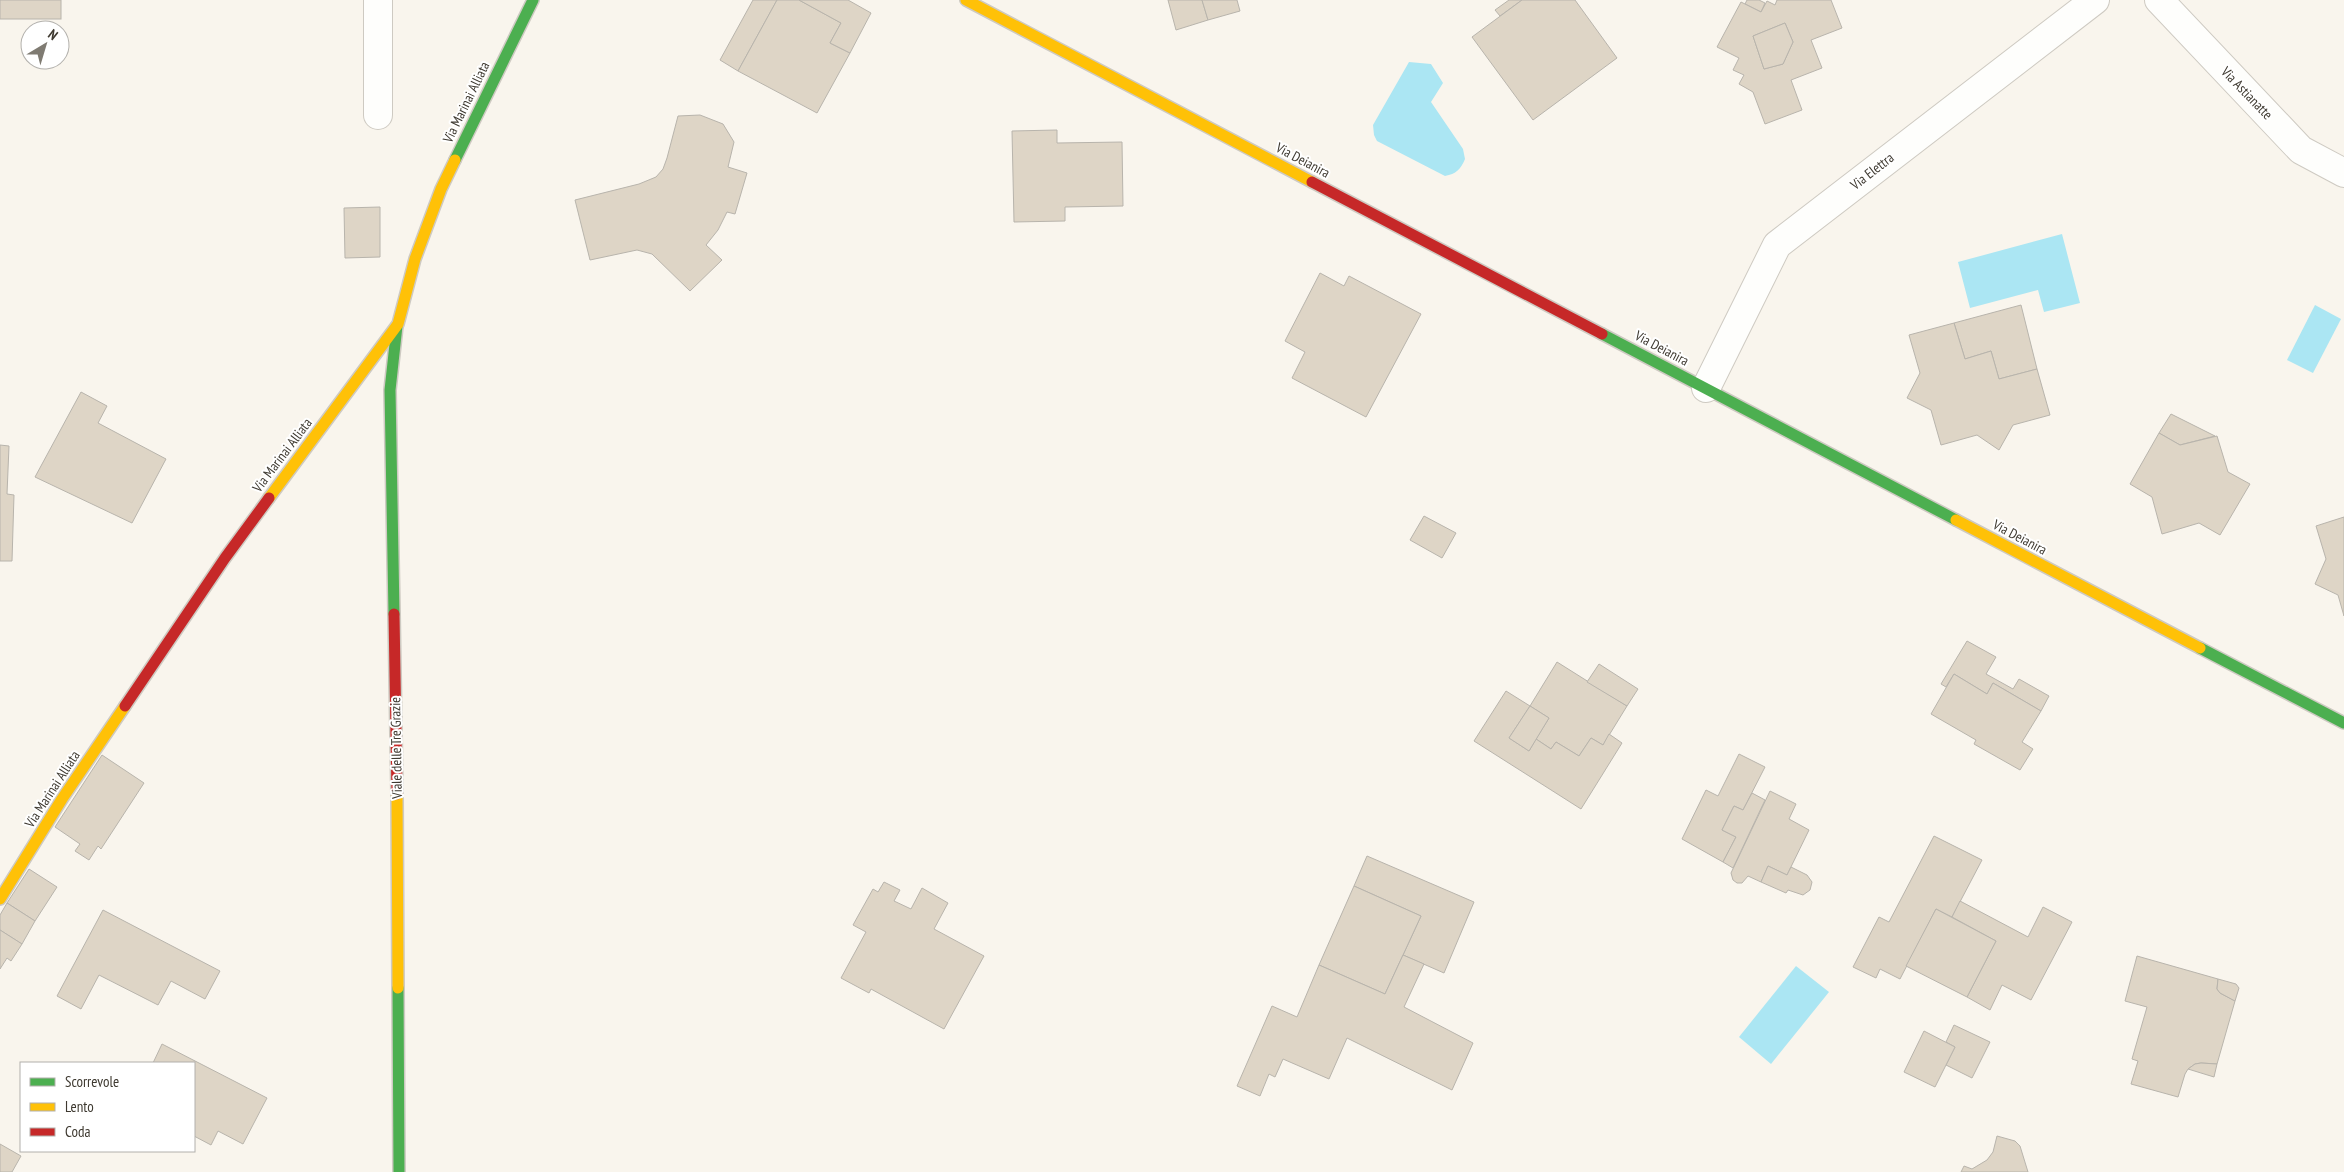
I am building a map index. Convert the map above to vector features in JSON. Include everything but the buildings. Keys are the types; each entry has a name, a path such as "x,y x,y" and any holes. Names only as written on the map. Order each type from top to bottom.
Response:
{"street":[{"path":"378,0 378,115"},
{"name":"Via Marinai Alliata","path":"0,899 62,799 224,558 398,324 415,259 441,188 532,0"},
{"name":"Via Deianira","path":"966,0 2344,723"},
{"name":"Via Elettra","path":"1706,388 1777,245 2094,0"},
{"name":"Via Astianatte","path":"2159,0 2301,150 2344,173"},
{"name":"Viale delle Tre Grazie","path":"398,324 390,390 396,717 399,1172"}],"water":[{"path":"1409,62 1431,64 1443,83 1431,102 1463,149 1465,159 1462,166 1452,174 1445,176 1377,141 1374,135 1373,125"},
{"path":"2062,234 2080,303 2044,312 2038,290 1970,308 1958,262"},
{"path":"2315,305 2341,319 2313,373 2287,360"},
{"path":"1796,966 1829,992 1771,1064 1739,1037"}],"traffic: fast":[{"path":"455,160 533,0"},
{"path":"394,614 390,390 397,326"},
{"path":"1602,334 1956,520"},
{"path":"2200,648 2344,723"},
{"path":"398,988 399,1172"}],"traffic: slow":[{"path":"966,0 1312,182"},
{"path":"269,498 398,324 415,259 441,189 455,160"},
{"path":"1956,520 2200,648"},
{"path":"0,899 62,799 125,706"},
{"path":"397,794 398,988"}],"traffic: jam":[{"path":"1312,182 1602,334"},
{"path":"125,706 225,558 269,498"},
{"path":"394,614 397,794"}]}
